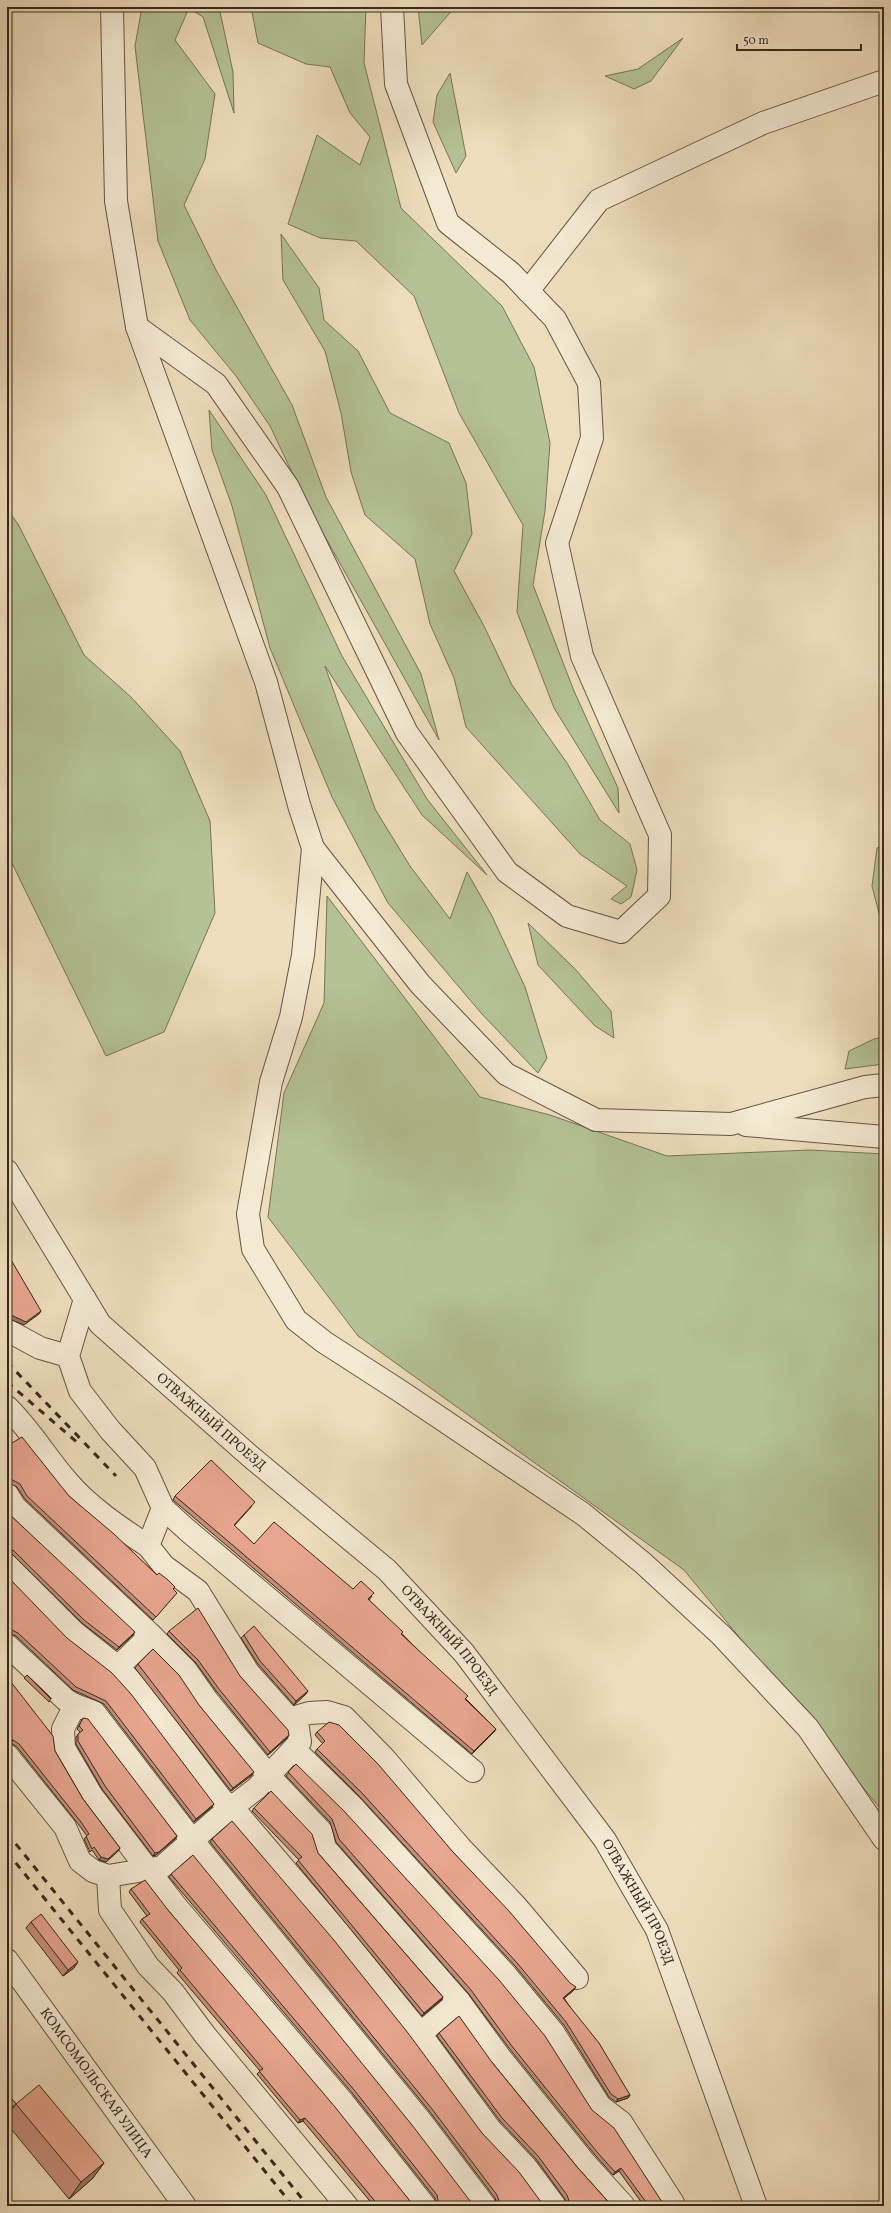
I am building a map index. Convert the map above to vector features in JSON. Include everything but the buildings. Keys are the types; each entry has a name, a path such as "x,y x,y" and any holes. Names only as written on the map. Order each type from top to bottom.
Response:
{"street":[{"path":"112,7 116,201 137,327 266,682 299,805 313,848 420,984 506,1074 596,1120 731,1124 884,1137"},
{"path":"137,327 216,384 288,487 406,733 507,872 567,916 621,932 659,896 660,835 582,656 557,543 592,438 589,383 555,319 511,273 448,223 396,84 392,7"},
{"path":"528,291 599,200 763,123 884,81"},
{"path":"313,848 303,955 291,1017 271,1082 248,1214 253,1249 296,1320 324,1342 400,1391 583,1514 643,1563 721,1635 808,1728 884,1839"},
{"path":"731,1124 865,1087 884,1085"},
{"name":"ОТВАЖНЫЙ ПРОЕЗД","path":"7,1171 100,1324 251,1457 387,1570 464,1653 605,1840 657,1930 756,2206"},
{"path":"85,1299 68,1356 80,1391 110,1430 145,1468 163,1508 473,1771"},
{"path":"7,1330 40,1348 68,1356"},
{"path":"7,1407 21,1421 68,1482 112,1523 148,1546 164,1566 198,1591 248,1672 298,1728 300,1742 257,1788 192,1840 162,1867 108,1876 92,1871 80,1861 65,1827 7,1755"},
{"path":"7,1494 15,1507 186,1670 207,1700 269,1776 322,1831 325,1848 459,2001 499,2056 585,2163 624,2206"},
{"path":"148,1546 163,1508"},
{"path":"7,1565 74,1632 118,1667 138,1688 222,1800 232,1807 340,1934 420,2034 490,2129 526,2167 555,2206"},
{"path":"118,1667 151,1635"},
{"path":"7,1645 66,1700 94,1712 192,1840 420,2120 485,2206"},
{"path":"75,1705 63,1729 64,1748 92,1796 150,1869 175,1905 333,2090 425,2206"},
{"path":"289,1719 309,1713 327,1712 344,1718 384,1759 460,1847 516,1906 577,1978"},
{"path":"294,1749 350,1804 506,1975 554,2032 600,2106 621,2122 672,2203"},
{"path":"108,1876 110,1910 148,1966 173,1992 205,2035 347,2206"},
{"name":"КОМСОМОЛЬСКАЯ УЛИЦА","path":"7,1960 185,2206"},
{"path":"420,2034 459,2001"}],"green space":[{"path":"142,7 219,7 233,72 234,113 203,17 189,8 175,40 215,94 205,159 184,205 216,270 292,405 326,497 421,674 439,740 309,508 270,426 236,376 190,320 158,241 135,46"},
{"path":"251,7 366,7 364,63 401,208 502,306 534,367 550,443 545,511 533,585 574,691 618,788 619,813 554,708 517,612 523,525 459,413 414,296 356,241 320,238 288,224 317,135 360,165 370,137 350,113 330,67 306,64 258,43"},
{"path":"418,7 455,7 422,45"},
{"path":"683,38 651,81 634,89 605,76 638,69"},
{"path":"450,73 466,156 456,173 433,122 437,95"},
{"path":"281,234 319,288 324,320 358,351 390,413 449,443 466,483 472,534 454,571 485,628 512,685 567,763 600,820 630,844 637,870 631,897 621,904 611,899 627,886 580,854 466,727 454,678 430,624 415,559 365,515 351,472 341,413 325,351 283,280"},
{"path":"209,410 266,495 342,656 427,799 487,875 422,815 325,666 375,809 410,866 450,919 467,872 492,916 525,987 547,1058 538,1073 481,1013 388,903 332,797 270,648 232,506 212,450"},
{"path":"7,509 18,524 84,655 132,698 180,751 210,821 215,913 164,1032 106,1056 7,853"},
{"path":"884,845 884,923 881,921 872,886 877,848"},
{"path":"327,896 480,1097 550,1115 667,1156 810,1150 884,1154 884,1813 684,1570 358,1336 268,1217 284,1093 324,1003"},
{"path":"528,923 576,970 611,1011 614,1038 595,1026 538,965"},
{"path":"884,1037 884,1064 845,1069 849,1051 874,1039"}],"railway":[{"path":"7,1362 116,1476"},
{"path":"7,1382 78,1443"},
{"path":"7,1833 308,2206"},
{"path":"7,1852 293,2206"}]}
